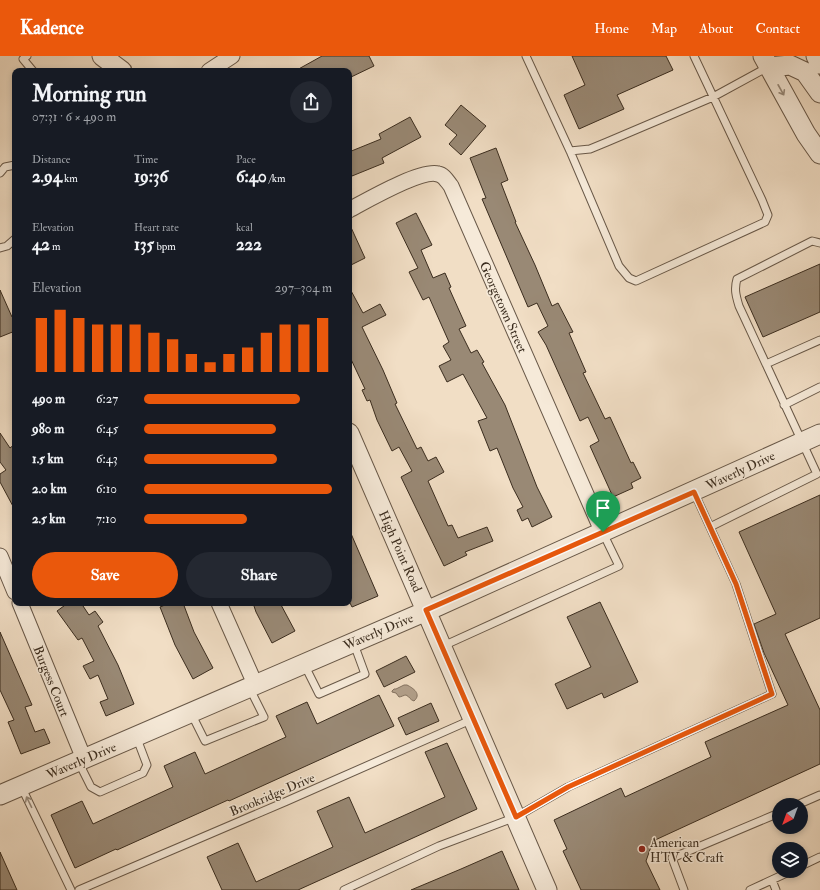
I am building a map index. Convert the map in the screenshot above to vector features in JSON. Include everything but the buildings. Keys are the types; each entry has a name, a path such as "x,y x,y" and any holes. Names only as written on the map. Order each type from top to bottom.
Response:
{"street":[{"path":"102,56 118,68"},
{"path":"214,68 232,56"},
{"path":"816,56 820,64"},
{"path":"766,62 790,65 805,72 820,93"},
{"path":"766,62 806,134 820,154"},
{"name":"Georgetown Street","path":"352,208 406,181 426,174 437,174 445,178 451,186 603,532"},
{"name":"Waverly Drive","path":"0,795 426,610 694,492 820,434"},
{"name":"High Point Road","path":"352,440 474,718 547,890"},
{"path":"0,556 12,585"},
{"name":"Burgess Court","path":"21,606 81,760"},
{"path":"220,606 252,686"}],"lane":[{"path":"526,56 570,151 619,266 629,278 636,281 765,222 768,214 694,56"},
{"path":"23,57 31,68"},
{"path":"570,151 590,149 713,97 766,62"},
{"path":"0,173 5,167 12,165"},
{"path":"710,527 817,474 739,306 735,293 735,286 738,279 812,241 820,243"},
{"path":"0,248 7,246 12,242"},
{"path":"766,364 820,340"},
{"path":"784,405 820,387"},
{"path":"344,890 439,846 516,817 568,787 772,694 736,584 694,492"},
{"path":"442,646 619,566 603,532"},
{"path":"304,663 319,694 365,674 353,642"},
{"path":"191,712 205,741 264,717 252,686"},
{"name":"Brookridge Drive","path":"78,890 287,801 474,718"},
{"path":"81,760 91,787 100,792 107,789 143,773 147,765 136,736"},
{"path":"21,786 72,890"},
{"path":"808,800 820,795"},
{"path":"684,890 672,858 772,816"},
{"path":"808,863 820,857"},
{"path":"750,890 776,878"},
{"path":"772,880 776,890"}],"shaded area":[{"path":"404,685 409,686 416,692 417,696 414,701 406,695 399,697 396,693 392,692 394,689"}],"place":[{"name":"American HTV & Craft","path":"642,849"}],"route":[{"path":"694,492 736,584 772,694 568,787 516,817 426,610 603,532 694,492"}]}
